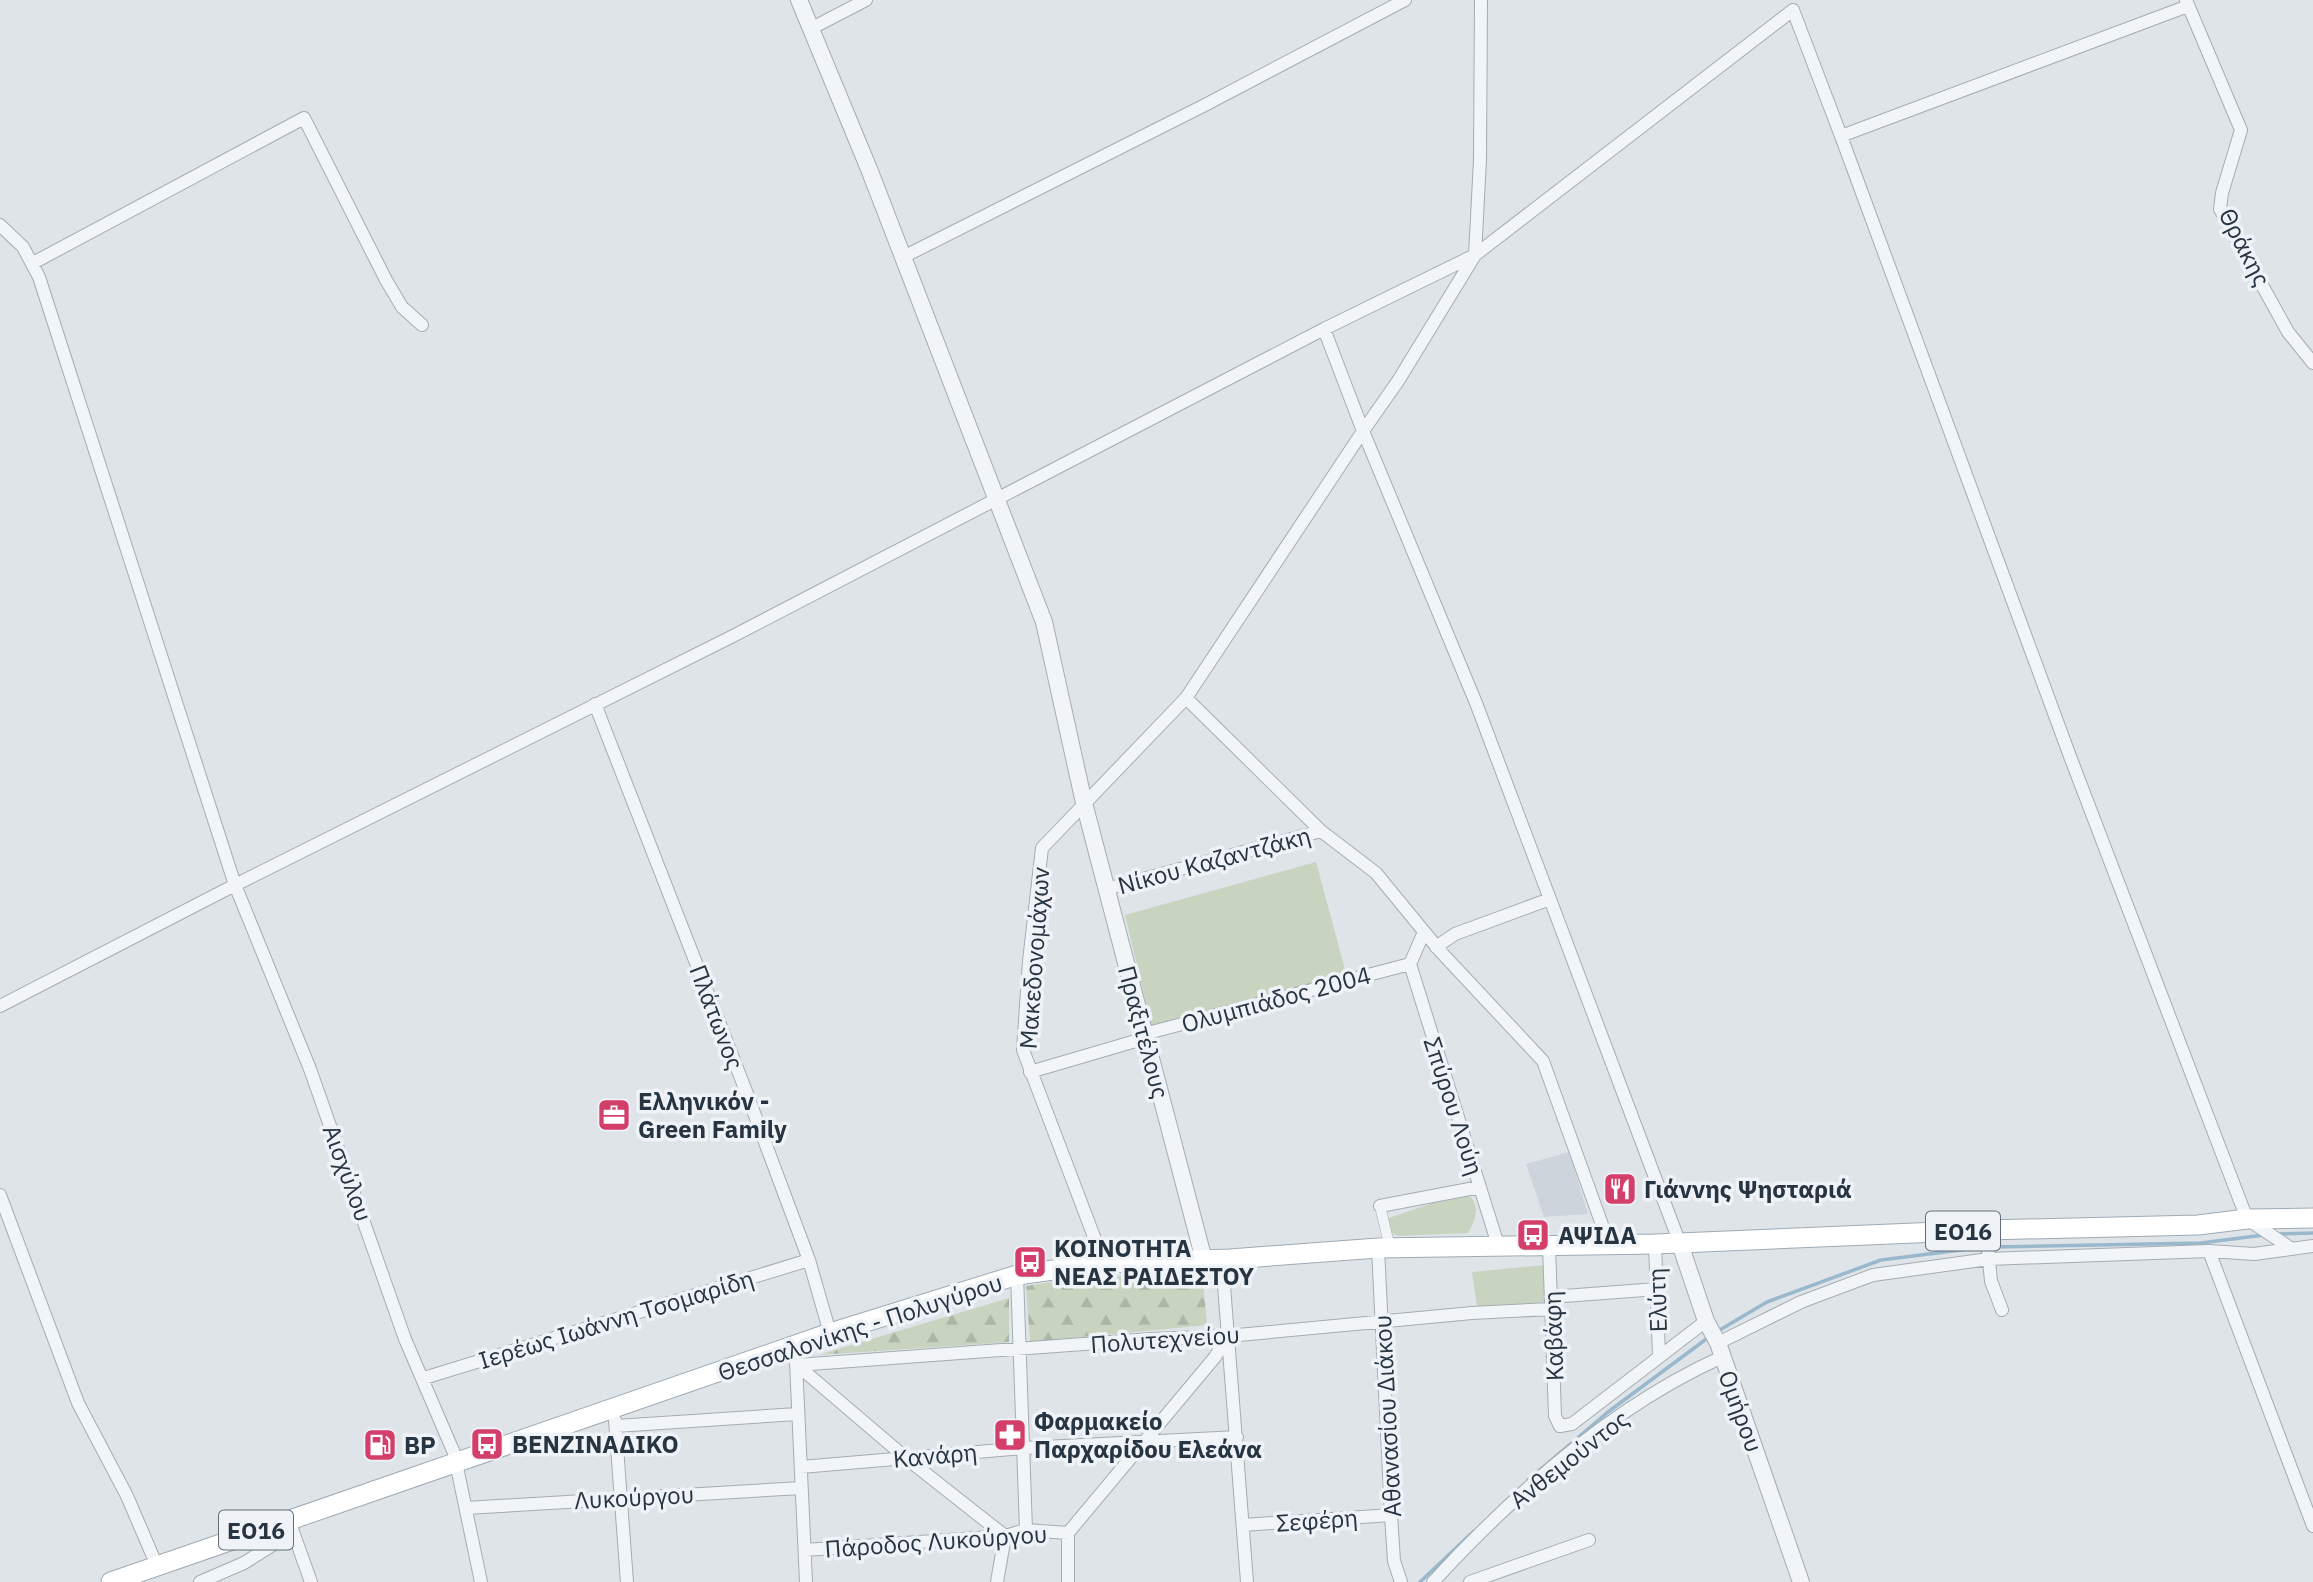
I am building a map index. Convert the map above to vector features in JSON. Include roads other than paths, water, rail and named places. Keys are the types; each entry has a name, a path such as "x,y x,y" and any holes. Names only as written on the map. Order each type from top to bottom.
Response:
{"main road":[{"name":"Θεσσαλονίκης - Πολυγύρου","path":"111,1582 137,1578 157,1566 291,1525 457,1462 614,1418 794,1357 830,1334 1017,1275 1104,1263 1213,1260 1384,1248 1655,1244 1986,1230 2198,1226 2247,1219 2313,1218"}],"street":[{"name":"Πραξιτέλους","path":"799,0 997,498 1053,655 1084,803 1144,1034 1213,1260"},
{"path":"810,30 866,0"},
{"path":"903,257 1203,106 1405,0"},
{"path":"1475,255 1480,160 1481,0"},
{"path":"0,1006 1324,329 1475,255 1804,0"},
{"path":"1841,136 2187,3"},
{"name":"Θράκης","path":"2187,3 2241,130 2222,193 2220,209 2288,332 2313,363"},
{"path":"1793,10 2066,746 2247,1219 2289,1247"},
{"path":"33,263 304,118 386,280 402,307 422,325"},
{"name":"Αισχύλου","path":"0,225 23,247 33,263 100,459 235,885 310,1069 405,1339 424,1378 457,1462 481,1582"},
{"name":"Μακεδονομάχων","path":"1104,1263 1023,1050 1029,961 1042,848 1186,698 1408,365 1475,255"},
{"path":"1324,329 1363,432 1410,538 1679,1241"},
{"path":"1186,698 1321,831 1376,873 1436,947 1543,1061 1609,1244"},
{"name":"Πλάτωνος","path":"595,704 809,1260 830,1334"},
{"name":"Νίκου Καζαντζάκη","path":"1106,889 1321,831"},
{"path":"1436,947 1455,934 1550,899"},
{"path":"1410,964 1424,932"},
{"name":"Ολυμπιάδος 2004","path":"1030,1072 1139,1040 1144,1034 1410,964"},
{"name":"Σπύρου Λούη","path":"1410,964 1499,1248"},
{"path":"1384,1248 1380,1206 1480,1187"},
{"path":"0,1195 78,1403 127,1496 157,1566"},
{"path":"1986,1230 1991,1281 2002,1310"},
{"name":"Ομήρου","path":"1679,1241 1801,1582"},
{"name":"Ελύτη","path":"1655,1244 1660,1356"},
{"name":"Καβάφη","path":"1549,1246 1555,1416 1559,1426"},
{"name":"Ανθεμούντος","path":"1433,1582 1497,1516 1544,1474 1720,1350 1801,1302 1873,1275 1989,1259 2209,1251 2254,1254 2289,1247 2313,1246"},
{"name":"Αθανασίου Διάκου","path":"1384,1248 1382,1322 1391,1515 1394,1561 1401,1582"},
{"path":"2209,1251 2313,1526"},
{"name":"Ιερέως Ιωάννη Τσομαρίδη","path":"424,1378 809,1260"},
{"path":"1213,1260 1228,1336 1247,1582"},
{"path":"1017,1275 1026,1530"},
{"name":"Πολυτεχνείου","path":"794,1357 1020,1350 1151,1339 1228,1336 1472,1313 1657,1289"},
{"name":"Ανθεμούντος","path":"1559,1426 1572,1424 1625,1386 1706,1321"},
{"path":"1068,1582 1068,1533 1215,1357 1228,1336"},
{"path":"794,1357 806,1582"},
{"path":"794,1357 906,1458 1005,1536 997,1582"},
{"path":"628,1582 614,1418 797,1414"},
{"name":"Κανάρη","path":"801,1467 1025,1448 1237,1437"},
{"name":"Λυκούργου","path":"466,1508 802,1488"},
{"name":"Σεφέρη","path":"1243,1525 1391,1515"},
{"path":"200,1582 244,1563 291,1525 311,1582"},
{"name":"Πάροδος Λυκούργου","path":"805,1550 1005,1536 1026,1530 1068,1533"},
{"path":"1470,1582 1589,1541"}],"waterway":[{"path":"2279,1234 2313,1233"},
{"path":"1992,1247 2201,1243 2264,1235"},
{"path":"1718,1331 1767,1302 1881,1260 1985,1247"},
{"path":"1528,1480 1608,1412 1709,1337"},
{"path":"1420,1582 1474,1531"}],"place":[{"name":"Ελληνικόν - Green Family","path":"614,1115"},
{"name":"Γιάννης Ψησταριά","path":"1620,1189"},
{"name":"ΑΨΙΔΑ","path":"1533,1235"},
{"name":"ΚΟΙΝΟΤΗΤΑ ΝΕΑΣ ΡΑΙΔΕΣΤΟΥ","path":"1030,1262"},
{"name":"Φαρμακείο Παρχαρίδου Ελεάνα","path":"1010,1435"},
{"name":"ΒΕΝΖΙΝΑΔΙΚΟ","path":"487,1444"},
{"name":"BP","path":"380,1445"}]}
